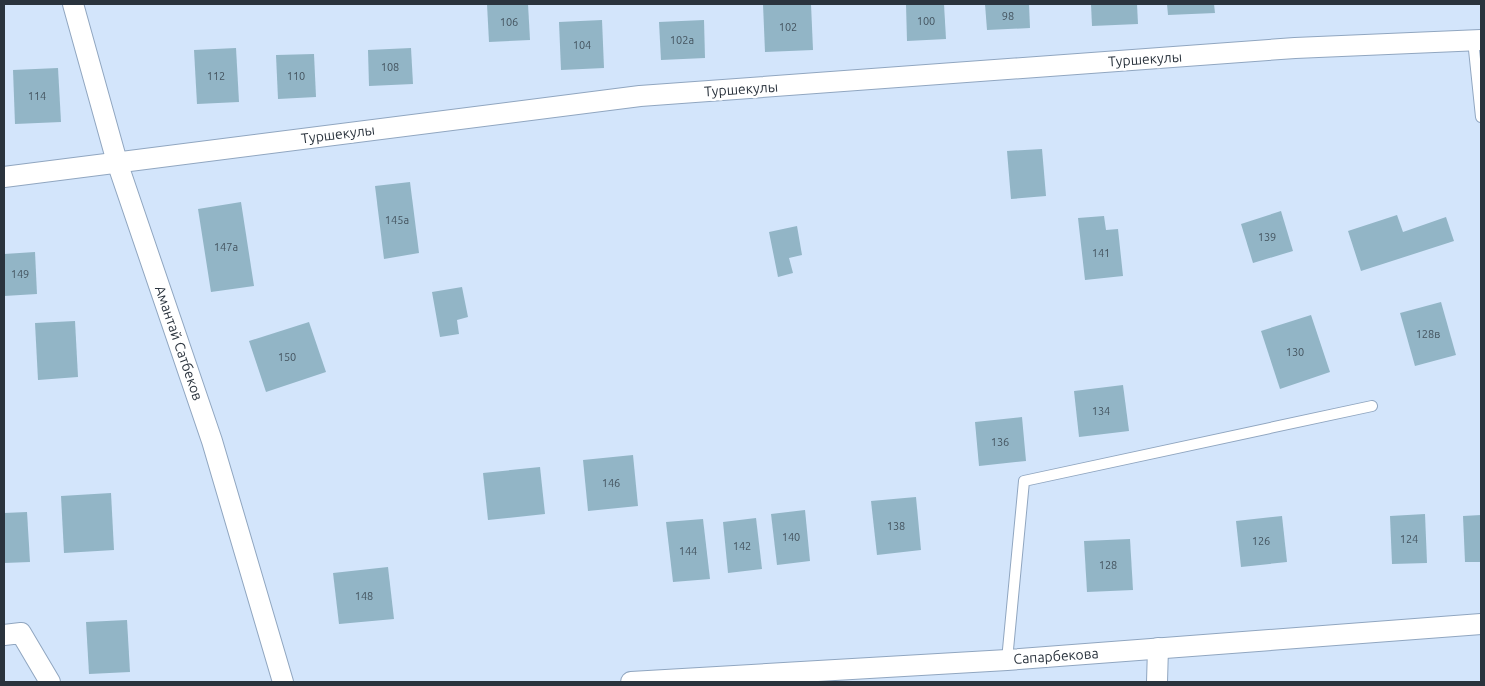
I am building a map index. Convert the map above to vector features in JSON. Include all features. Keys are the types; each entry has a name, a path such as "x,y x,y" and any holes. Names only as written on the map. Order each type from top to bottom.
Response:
{"street":[{"name":"Амантай Сатбеков","path":"73,4 117,162 212,442 283,682"},
{"name":"Туршекулы","path":"4,177 640,96 1294,48 1477,40"},
{"name":"Сапарбекова","path":"631,682 1007,660 1481,624"},
{"path":"4,635 21,634 50,682"},
{"path":"1157,682 1158,648"}],"lane":[{"path":"1477,40 1481,117"},
{"path":"1007,660 1024,481 1372,406"}],"building":[{"path":"487,4 528,4 530,40 489,42"},
{"path":"763,4 811,4 813,50 765,52"},
{"path":"906,4 944,4 946,39 907,41"},
{"path":"985,4 1029,4 1030,28 987,30"},
{"path":"1091,4 1137,4 1138,24 1092,26"},
{"path":"1167,4 1214,4 1215,13 1168,15"},
{"path":"602,20 604,68 561,70 559,22"},
{"path":"704,20 705,58 661,60 659,22"},
{"path":"236,48 239,102 197,104 194,50"},
{"path":"411,48 413,84 369,86 368,50"},
{"path":"314,54 316,97 278,99 276,55"},
{"path":"58,68 61,122 15,124 13,70"},
{"path":"1042,149 1046,196 1011,199 1007,151"},
{"path":"410,182 419,253 384,259 375,186"},
{"path":"241,202 254,286 211,292 198,209"},
{"path":"1281,211 1293,251 1253,263 1241,224"},
{"path":"1397,215 1403,232 1446,217 1454,241 1361,271 1348,231"},
{"path":"1104,216 1106,230 1118,229 1123,276 1085,280 1078,218"},
{"path":"797,226 802,255 789,258 793,273 778,277 769,232"},
{"path":"35,252 37,294 4,296 4,254"},
{"path":"462,287 468,317 457,320 459,334 440,337 432,292"},
{"path":"1441,302 1456,355 1415,366 1400,313"},
{"path":"1311,315 1330,372 1280,389 1261,331"},
{"path":"75,321 78,377 38,380 35,323"},
{"path":"309,322 326,372 266,392 249,341"},
{"path":"1123,385 1129,431 1079,437 1074,391"},
{"path":"1022,417 1026,461 979,466 975,422"},
{"path":"633,455 638,506 588,511 583,460"},
{"path":"540,467 545,514 488,520 483,473"},
{"path":"111,493 114,550 64,553 61,496"},
{"path":"916,497 921,550 877,555 871,501"},
{"path":"805,510 810,561 777,565 771,514"},
{"path":"27,512 30,562 4,563 4,513"},
{"path":"1425,514 1427,563 1392,564 1390,516"},
{"path":"1481,515 1481,562 1465,562 1463,516"},
{"path":"1282,516 1287,562 1241,567 1236,521"},
{"path":"756,518 762,569 728,573 723,522"},
{"path":"703,519 710,579 673,582 666,522"},
{"path":"1130,539 1133,590 1087,592 1084,541"},
{"path":"388,567 394,619 339,624 333,573"},
{"path":"127,620 130,672 89,674 86,622"}]}
